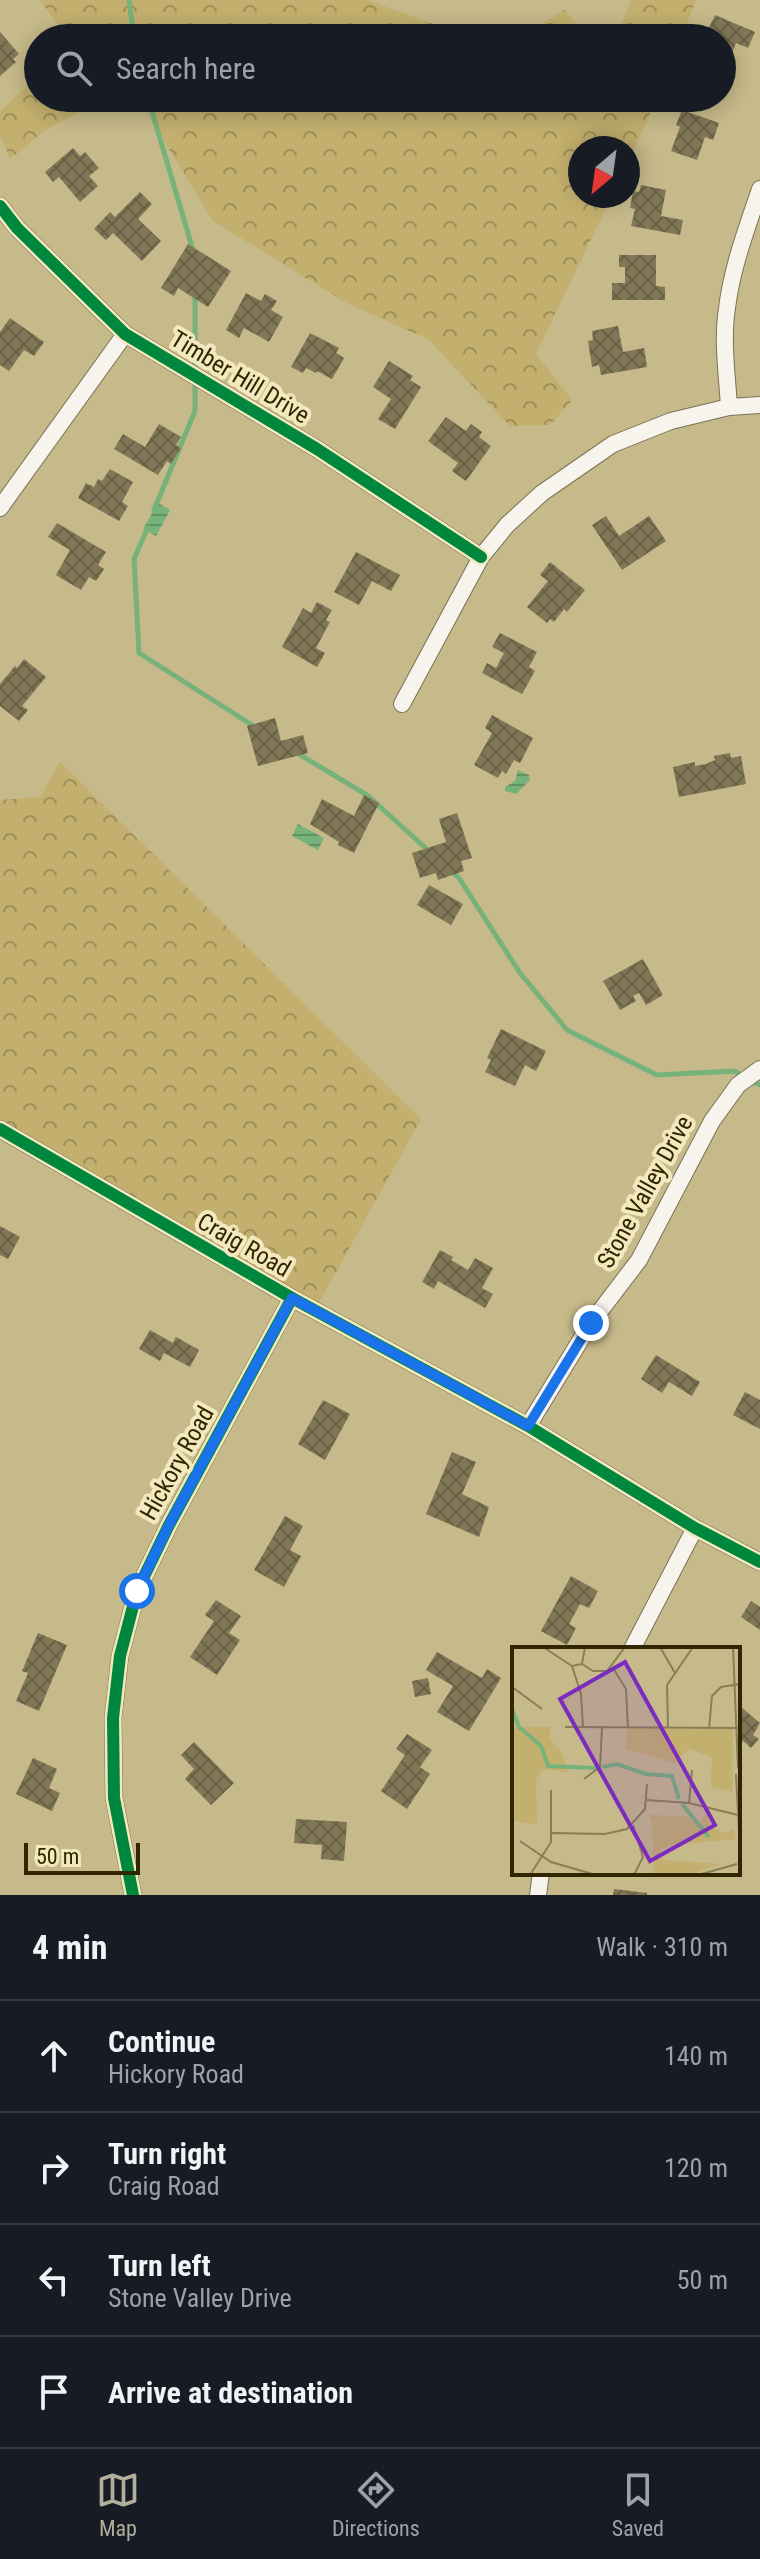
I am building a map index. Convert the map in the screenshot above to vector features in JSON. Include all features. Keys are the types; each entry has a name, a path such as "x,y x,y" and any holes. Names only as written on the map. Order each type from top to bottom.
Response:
{"street":[{"path":"729,407 725,361 726,310 736,261 760,189"},
{"name":"Timber Hill Drive","path":"0,206 17,228 125,334 317,449 481,557"},
{"path":"0,508 125,334"},
{"path":"402,704 481,557 507,525 542,493 594,454 613,444 671,421 729,407 760,405"},
{"name":"Stone Valley Drive","path":"528,1426 591,1323 639,1260 712,1121 738,1085 760,1069"},
{"name":"Craig Road","path":"0,1129 292,1298 528,1426 695,1528 760,1562"},
{"name":"Hickory Road","path":"133,1895 114,1798 113,1718 120,1656 137,1591 292,1298"},
{"path":"633,1647 695,1528"},
{"path":"538,1895 541,1875"}],"green space":[{"path":"40,0 367,0 433,24 57,24"},
{"path":"631,0 696,0 687,24 622,24"},
{"path":"564,10 577,24 542,24"},
{"path":"24,89 24,112 80,112 48,128 10,159 0,135 0,111"},
{"path":"147,112 651,112 640,136 568,136 568,208 606,208 536,354 572,400 550,425 510,426 428,339 350,305 213,221"},
{"path":"60,762 421,1119 315,1310 0,1130 0,800 40,797"}],"shaded area":[{"path":"158,503 170,510 156,536 143,529"},
{"path":"518,770 529,775 530,780 516,794 505,791 505,787 515,781"},
{"path":"298,824 324,838 318,850 292,836"}],"building":[{"path":"715,15 755,32 748,48 736,43 736,24 711,24"},
{"path":"0,32 19,54 13,59 16,62 0,76"},
{"path":"681,112 719,123 713,140 705,137 697,160 671,151 680,127 676,125"},
{"path":"73,148 80,156 85,152 99,168 89,176 98,186 80,202 59,177 53,182 45,172"},
{"path":"641,185 666,190 661,216 683,220 680,235 631,226 635,209 630,208 640,208"},
{"path":"140,192 152,204 138,219 161,241 142,261 113,233 106,240 94,229 110,212 115,217"},
{"path":"188,244 231,271 208,307 178,288 174,296 161,288"},
{"path":"619,255 656,255 656,286 665,287 665,300 612,300 612,283 625,283 625,267 619,267"},
{"path":"246,293 261,301 265,294 277,301 271,310 283,317 269,342 244,328 239,338 226,330"},
{"path":"10,318 44,342 34,356 24,350 9,371 0,365 0,332"},
{"path":"618,326 623,352 644,348 647,367 601,375 599,365 592,367 588,341 593,340 592,331"},
{"path":"310,333 339,348 336,353 344,358 332,379 317,371 306,368 303,373 291,367"},
{"path":"389,361 413,376 410,380 421,387 395,429 378,419 391,399 373,387"},
{"path":"446,417 466,431 471,424 482,432 479,437 491,446 466,481 452,471 458,463 428,441"},
{"path":"159,424 181,437 176,445 181,448 171,464 167,461 158,475 114,449 123,434 145,447"},
{"path":"110,469 133,482 122,502 128,506 119,521 78,498 86,483 94,487"},
{"path":"606,516 619,536 649,516 666,541 622,570 592,525"},
{"path":"57,523 106,552 98,565 104,569 96,581 89,577 81,590 56,575 70,550 48,537"},
{"path":"356,552 400,575 391,591 372,581 359,605 334,592"},
{"path":"550,562 585,590 567,612 564,609 554,622 550,619 547,623 527,607 548,581 540,575"},
{"path":"317,602 332,610 326,620 330,622 316,648 325,653 317,667 282,647 303,608 311,613"},
{"path":"500,633 537,652 529,667 535,671 522,694 482,673 487,663 496,668 504,653 492,647"},
{"path":"24,659 46,677 22,706 28,710 19,721 0,706 0,684"},
{"path":"492,715 533,738 520,763 514,760 506,774 502,771 498,778 474,765 492,733 485,728"},
{"path":"275,718 281,741 303,735 308,753 258,766 247,726"},
{"path":"730,753 731,758 741,756 746,784 679,797 673,767 695,762 695,766 706,764 715,760 714,756"},
{"path":"364,795 379,803 354,853 310,824 322,799 354,816"},
{"path":"457,813 472,858 461,861 464,871 438,880 436,873 420,878 412,853 446,842 439,819"},
{"path":"429,885 463,904 451,925 417,905"},
{"path":"643,959 663,995 646,1005 639,993 633,996 636,1001 620,1010 603,981"},
{"path":"501,1029 546,1051 536,1071 525,1065 515,1086 485,1072 491,1060 487,1058"},
{"path":"0,1226 20,1237 8,1259 0,1255"},
{"path":"440,1250 468,1270 475,1258 493,1268 482,1288 493,1294 485,1308 438,1281 434,1289 422,1282"},
{"path":"150,1330 173,1343 176,1337 199,1350 190,1367 164,1353 160,1361 139,1349"},
{"path":"656,1355 700,1382 692,1396 669,1382 662,1393 641,1379"},
{"path":"745,1392 760,1400 760,1429 733,1415"},
{"path":"323,1400 350,1414 325,1460 298,1444"},
{"path":"452,1452 476,1462 462,1494 489,1507 479,1537 426,1514"},
{"path":"285,1516 303,1526 290,1550 301,1556 284,1587 254,1570"},
{"path":"571,1576 598,1591 589,1608 580,1604 569,1624 576,1628 567,1645 541,1631"},
{"path":"216,1600 241,1616 229,1633 240,1640 217,1675 190,1657 214,1621 205,1615"},
{"path":"751,1601 760,1607 760,1630 741,1617"},
{"path":"38,1633 67,1645 39,1711 16,1701 28,1673 22,1671"},
{"path":"437,1652 482,1678 487,1669 501,1678 469,1731 437,1712 453,1686 426,1670"},
{"path":"428,1678 431,1694 415,1697 412,1681"},
{"path":"740,1708 760,1723 753,1735 759,1739 751,1748 743,1741 740,1744"},
{"path":"407,1734 432,1750 420,1767 430,1774 407,1809 381,1791 405,1755 396,1749"},
{"path":"194,1742 234,1783 211,1805 185,1779 194,1769 181,1755"},
{"path":"33,1758 57,1769 49,1788 60,1793 52,1811 16,1794"},
{"path":"296,1819 347,1822 344,1861 321,1859 322,1845 294,1843"},
{"path":"614,1889 647,1893 647,1895 613,1895"}],"waterway":[{"path":"129,0 132,24"},
{"path":"152,112 193,250"},
{"path":"195,292 195,370"},
{"path":"154,510 195,411 195,380"},
{"path":"148,527 134,559 139,653 255,727"},
{"path":"297,753 367,795 430,852"},
{"path":"452,872 459,878 520,973 567,1030 657,1075 734,1071 760,1085"}],"cycle path":[{"path":"0,206 17,228 125,334 317,449 481,557"},
{"path":"0,1129 292,1298 528,1426 695,1528 760,1562"},
{"path":"133,1895 114,1798 113,1718 120,1656 137,1591 169,1525 292,1298"}],"route":[{"path":"137,1591 169,1525 239,1399 269,1335 292,1298 528,1426 591,1323"}]}
